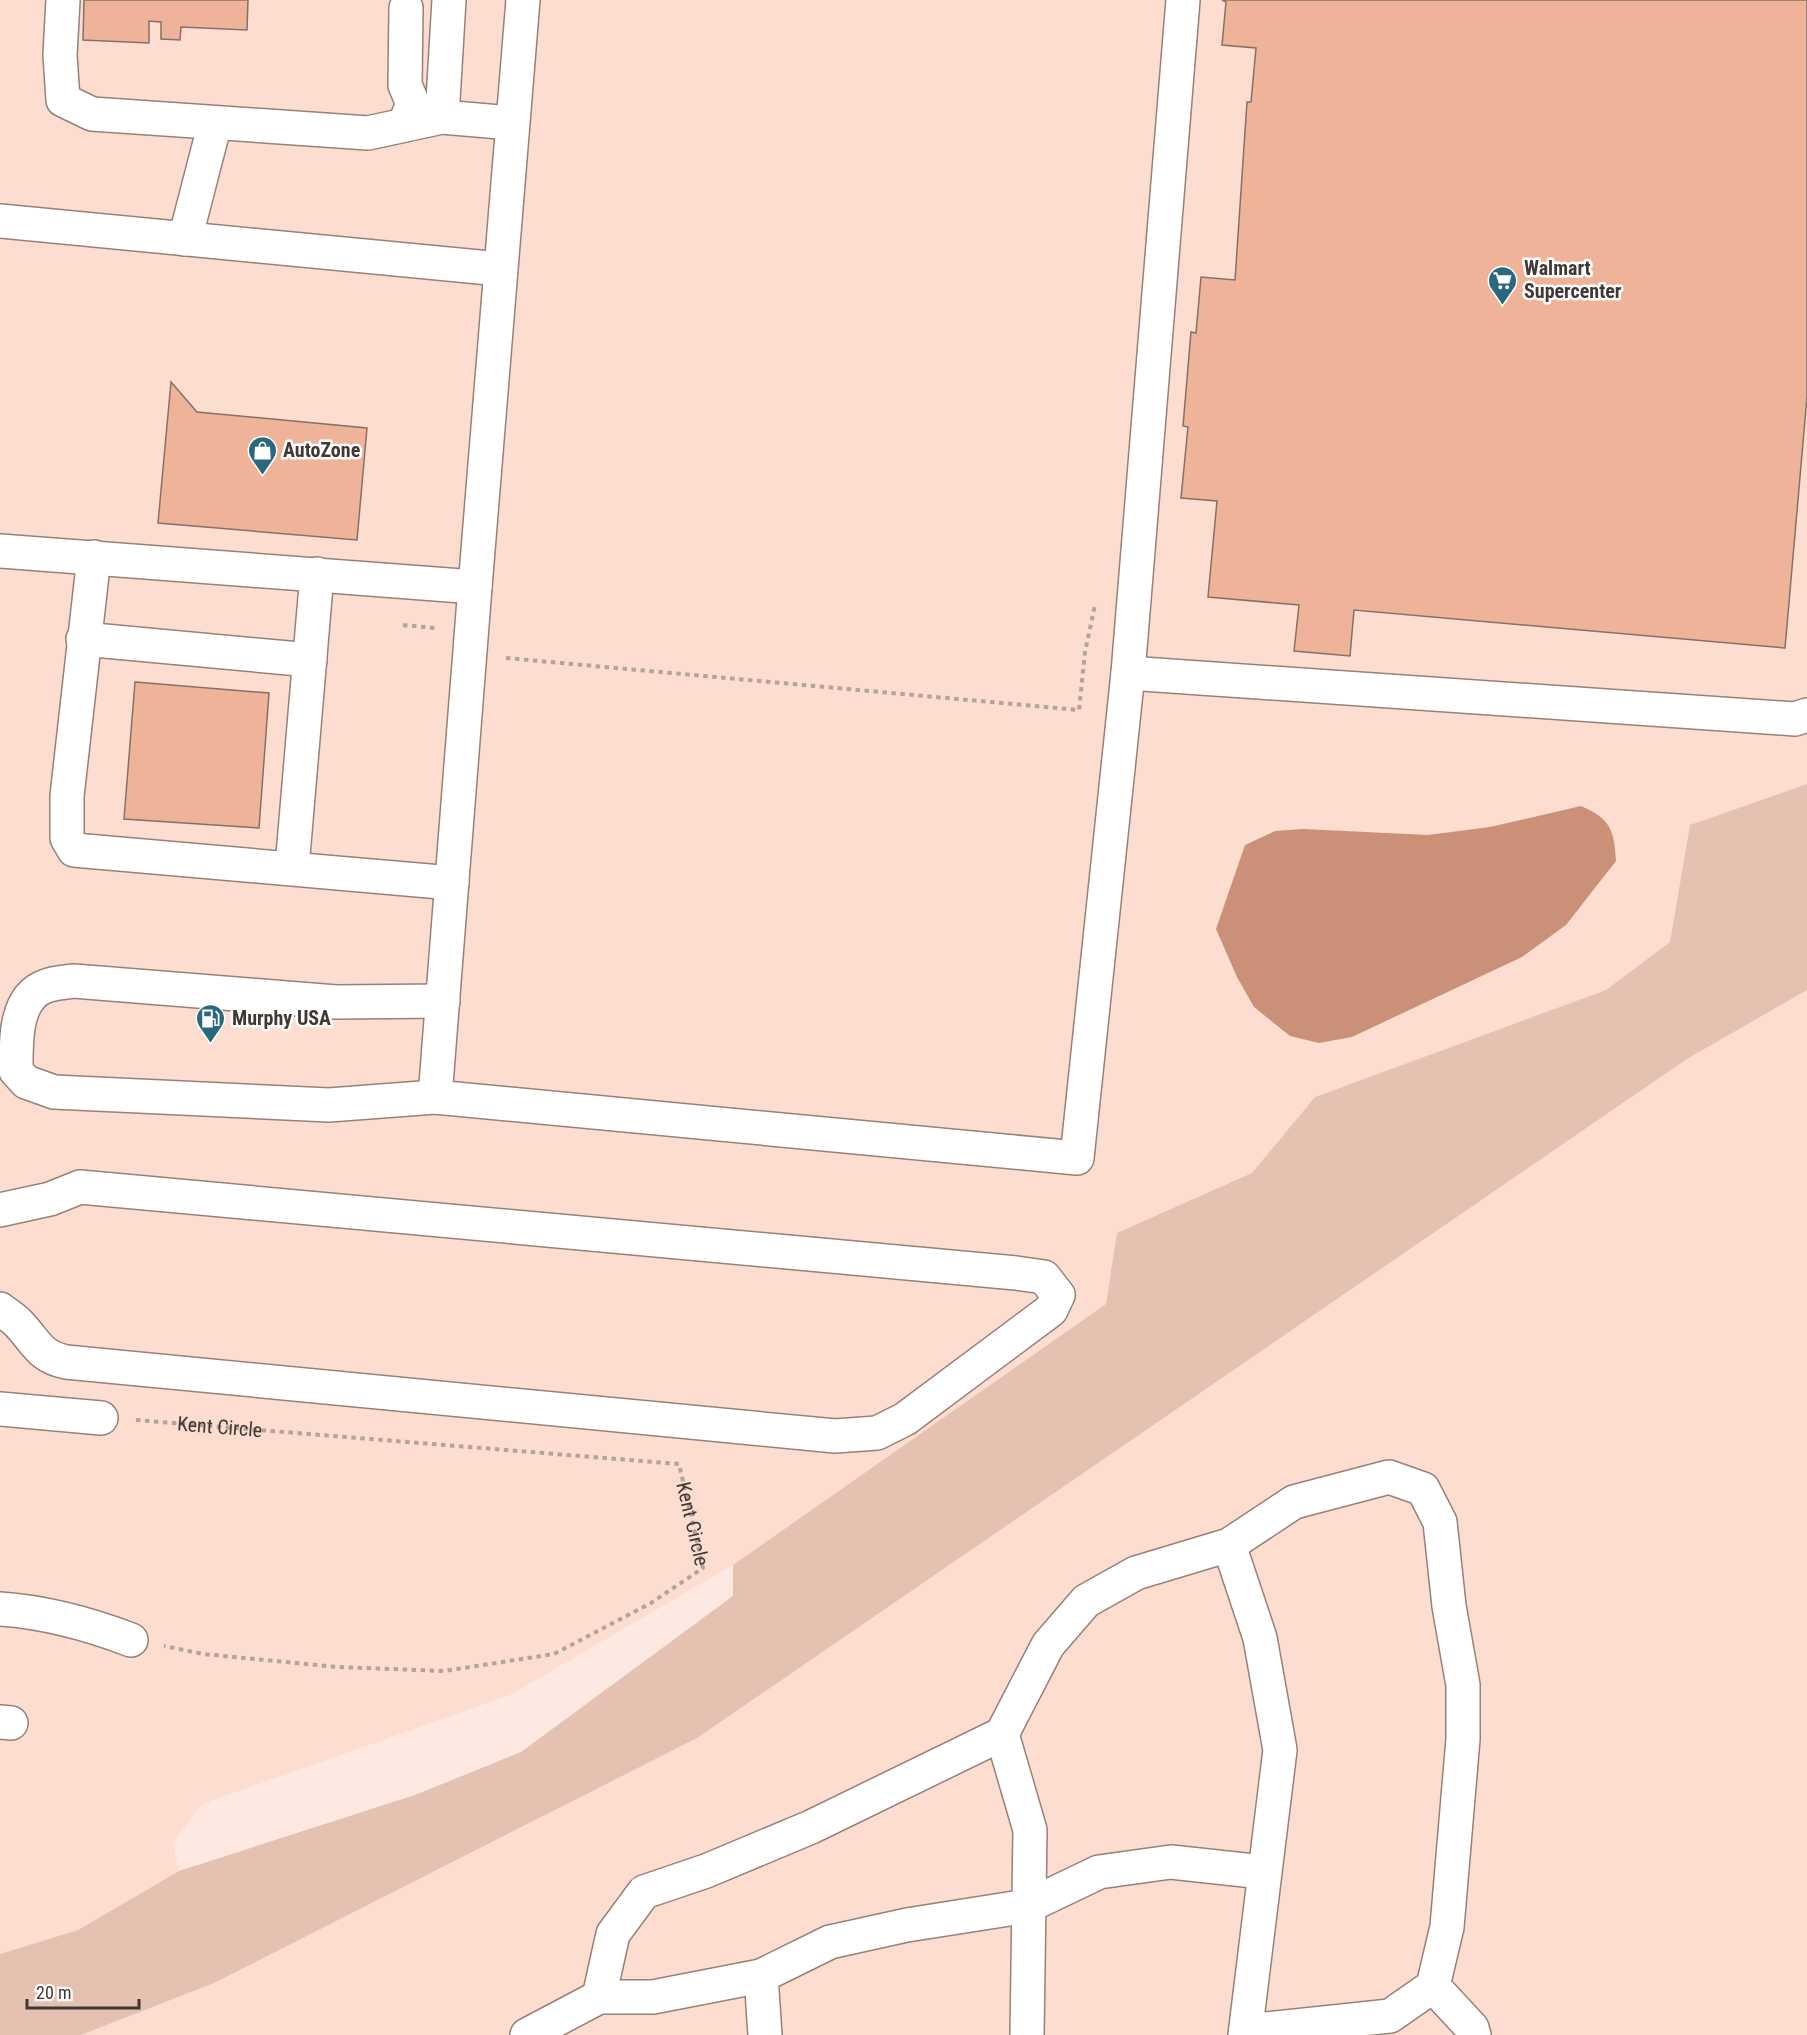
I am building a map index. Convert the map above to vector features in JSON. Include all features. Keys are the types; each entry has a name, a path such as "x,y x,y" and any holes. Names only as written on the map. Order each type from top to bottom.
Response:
{"lane":[{"path":"63,0 60,55 63,100 92,114 368,134 409,115 512,123"},
{"path":"442,117 449,0"},
{"path":"435,1097 523,0"},
{"path":"443,1001 336,1002 74,981 45,986 28,998 21,1017 16,1043 16,1071 26,1082 54,1092 329,1106 435,1097 1077,1158 1128,673 1183,0"},
{"path":"409,115 425,85 428,11 416,4"},
{"path":"185,239 215,123"},
{"path":"0,221 500,269"},
{"path":"0,552 94,557 475,587"},
{"path":"94,557 67,796 67,838 74,850 292,867 452,883"},
{"path":"292,867 317,574"},
{"path":"83,639 310,660"},
{"path":"1128,673 1795,719 1807,715"},
{"path":"0,1210 50,1199 80,1187 1016,1273 1044,1277 1058,1295 1051,1310 905,1419 877,1434 835,1436 66,1362 51,1359 37,1348 18,1323 0,1309"},
{"path":"0,1409 101,1418"},
{"path":"599,1996 614,1934 644,1892 706,1871 811,1827 1002,1734 1048,1645 1086,1601 1136,1573 1229,1545 1294,1502 1389,1478 1423,1489 1440,1522 1449,1606 1463,1685 1463,1739 1447,1927 1433,1986 1390,2016 1245,2033 1263,1872 1280,1750 1260,1638 1229,1545"},
{"path":"0,1609 25,1611 91,1625 131,1640"},
{"path":"1002,1734 1030,1830 1027,2035"},
{"path":"527,2035 599,1996 653,1997 761,1976 830,1942 907,1925 1028,1906 1100,1872 1171,1862 1263,1872"},
{"path":"761,1976 765,2035"},
{"path":"1433,1986 1472,2028 1474,2035"}],"path":[{"path":"403,625 507,635 506,659 1078,710 1084,652 1098,590 1135,592"},
{"name":"Kent Circle","path":"101,1418 679,1464 703,1568 651,1603 554,1654 444,1671 337,1667 203,1654 131,1640"}],"shaded area":[{"path":"0,0 1807,0 1807,784 1690,825 1670,942 1606,990 1315,1097 1252,1173 1118,1233 1106,1304 733,1565 510,1695 202,1804 173,1843 179,1871 78,1930 0,1954"},
{"path":"1807,784 1807,990 1687,1059 697,1738 214,1983 81,2035 0,2035 0,1954 78,1930 179,1871 415,1795 521,1752 733,1596 733,1565 1106,1304 1117,1233 1252,1173 1315,1097 1606,990 1670,942 1690,825"},
{"path":"1581,806 1599,816 1609,827 1614,841 1616,861 1566,925 1522,957 1352,1037 1319,1043 1290,1036 1254,1007 1237,977 1216,929 1245,845 1275,831 1303,829 1428,835 1490,827"},
{"path":"1807,990 1807,2035 81,2035 214,1983 697,1738 1687,1059"}],"building":[{"path":"84,0 248,0 247,30 181,27 180,40 161,39 161,22 149,21 149,43 83,40"},
{"name":"Walmart Supercenter","path":"1222,0 1807,0 1807,397 1785,648 1354,610 1350,656 1294,651 1299,605 1208,597 1217,501 1181,498 1188,427 1183,426 1191,332 1196,333 1201,277 1235,280 1247,102 1251,102 1256,48 1222,45 1226,2"},
{"name":"AutoZone","path":"171,382 197,412 367,428 357,540 158,523"},
{"path":"135,682 269,693 259,828 124,819"}],"place":[{"name":"Walmart Supercenter","path":"1503,306"},
{"name":"AutoZone","path":"262,476"},
{"name":"Murphy USA","path":"211,1044"}]}
